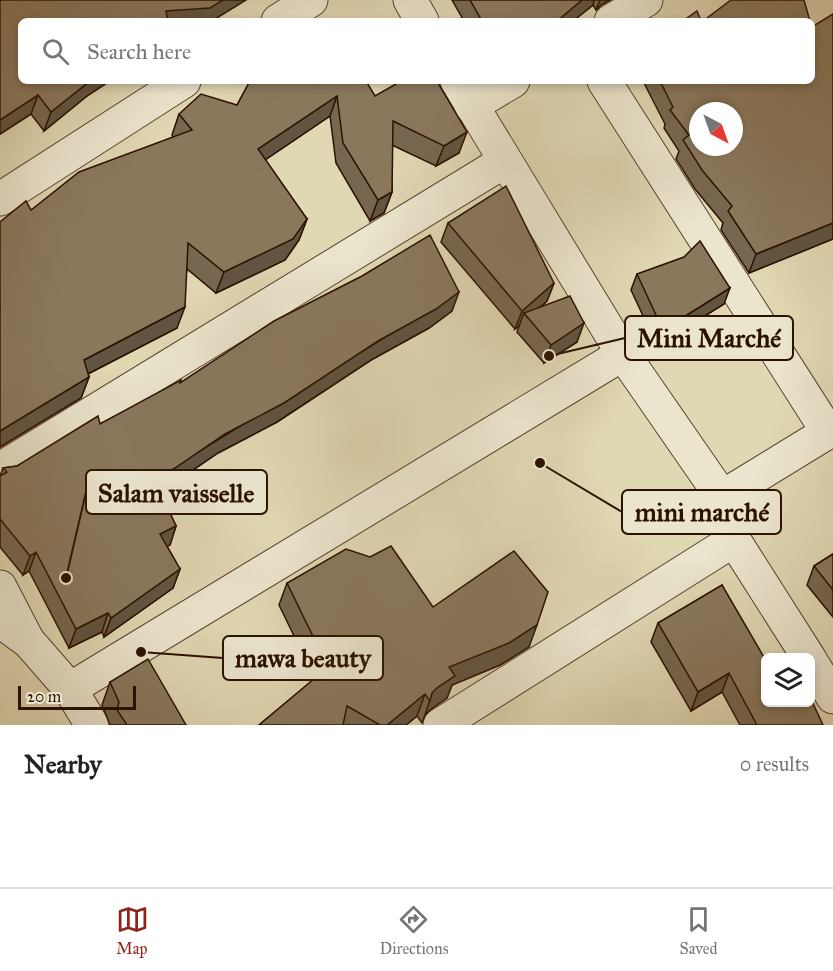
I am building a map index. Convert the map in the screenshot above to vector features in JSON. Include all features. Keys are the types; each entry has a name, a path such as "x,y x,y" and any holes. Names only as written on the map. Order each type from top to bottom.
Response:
{"street":[{"path":"283,18 311,0"},
{"path":"410,0 420,18"},
{"path":"616,18 646,0"},
{"path":"0,199 179,84"},
{"path":"502,84 464,94 623,354 722,497 734,540 821,671"},
{"path":"606,84 830,430 722,497"},
{"path":"0,469 505,161"},
{"path":"70,689 623,354"},
{"path":"440,725 734,540"},
{"path":"0,587 29,642"},
{"path":"0,621 29,642 70,689 92,725"}],"building":[{"path":"0,0 223,0 210,8 166,11 167,18 18,18 18,84 86,84 51,112 38,95 0,120"},
{"path":"470,0 582,0 561,18 480,18"},
{"path":"731,0 804,0 809,18 707,18"},
{"path":"697,11 700,18 687,18"},
{"path":"833,14 833,223 756,254 728,211 732,206 693,156 743,156 743,102 689,102 689,135 670,110 673,107 662,84 815,84 815,25"},
{"path":"248,84 368,84 375,96 396,84 439,84 467,132 444,146 393,121 392,192 378,200 343,143 337,96 258,149 307,219 293,239 224,272 188,243 185,307 84,360 89,377 0,431 0,222 26,201 31,210 79,172 192,130 179,114 201,94 237,105"},
{"path":"689,135 689,149 683,140"},
{"path":"506,186 554,283 522,311 448,223"},
{"path":"430,235 459,292 436,309 378,341 284,403 225,434 175,468 154,479 176,526 160,534 180,569 111,618 108,613 76,629 36,552 30,556 0,519 0,476 7,472 3,468 17,466 98,416 100,424 181,380 180,383 274,321 362,276"},
{"path":"700,241 730,288 663,330 637,274 684,257"},
{"path":"570,296 584,323 551,345 524,313"},
{"path":"391,546 433,607 514,551 548,592 537,625 509,643 449,667 455,676 432,693 430,701 425,694 387,725 380,725 347,706 343,725 259,725 328,667 287,583 346,549 370,557"},
{"path":"833,554 833,590 814,566"},
{"path":"722,585 762,653 761,707 815,707 823,725 757,725 729,673 698,692 658,623"},
{"path":"148,659 186,725 127,725 117,710 119,702 110,682"}],"place":[{"name":"Mini Marché","path":"549,356"},
{"name":"mini marché","path":"540,463"},
{"name":"Salam vaisselle","path":"66,578"},
{"name":"mawa beauty","path":"141,652"}]}
